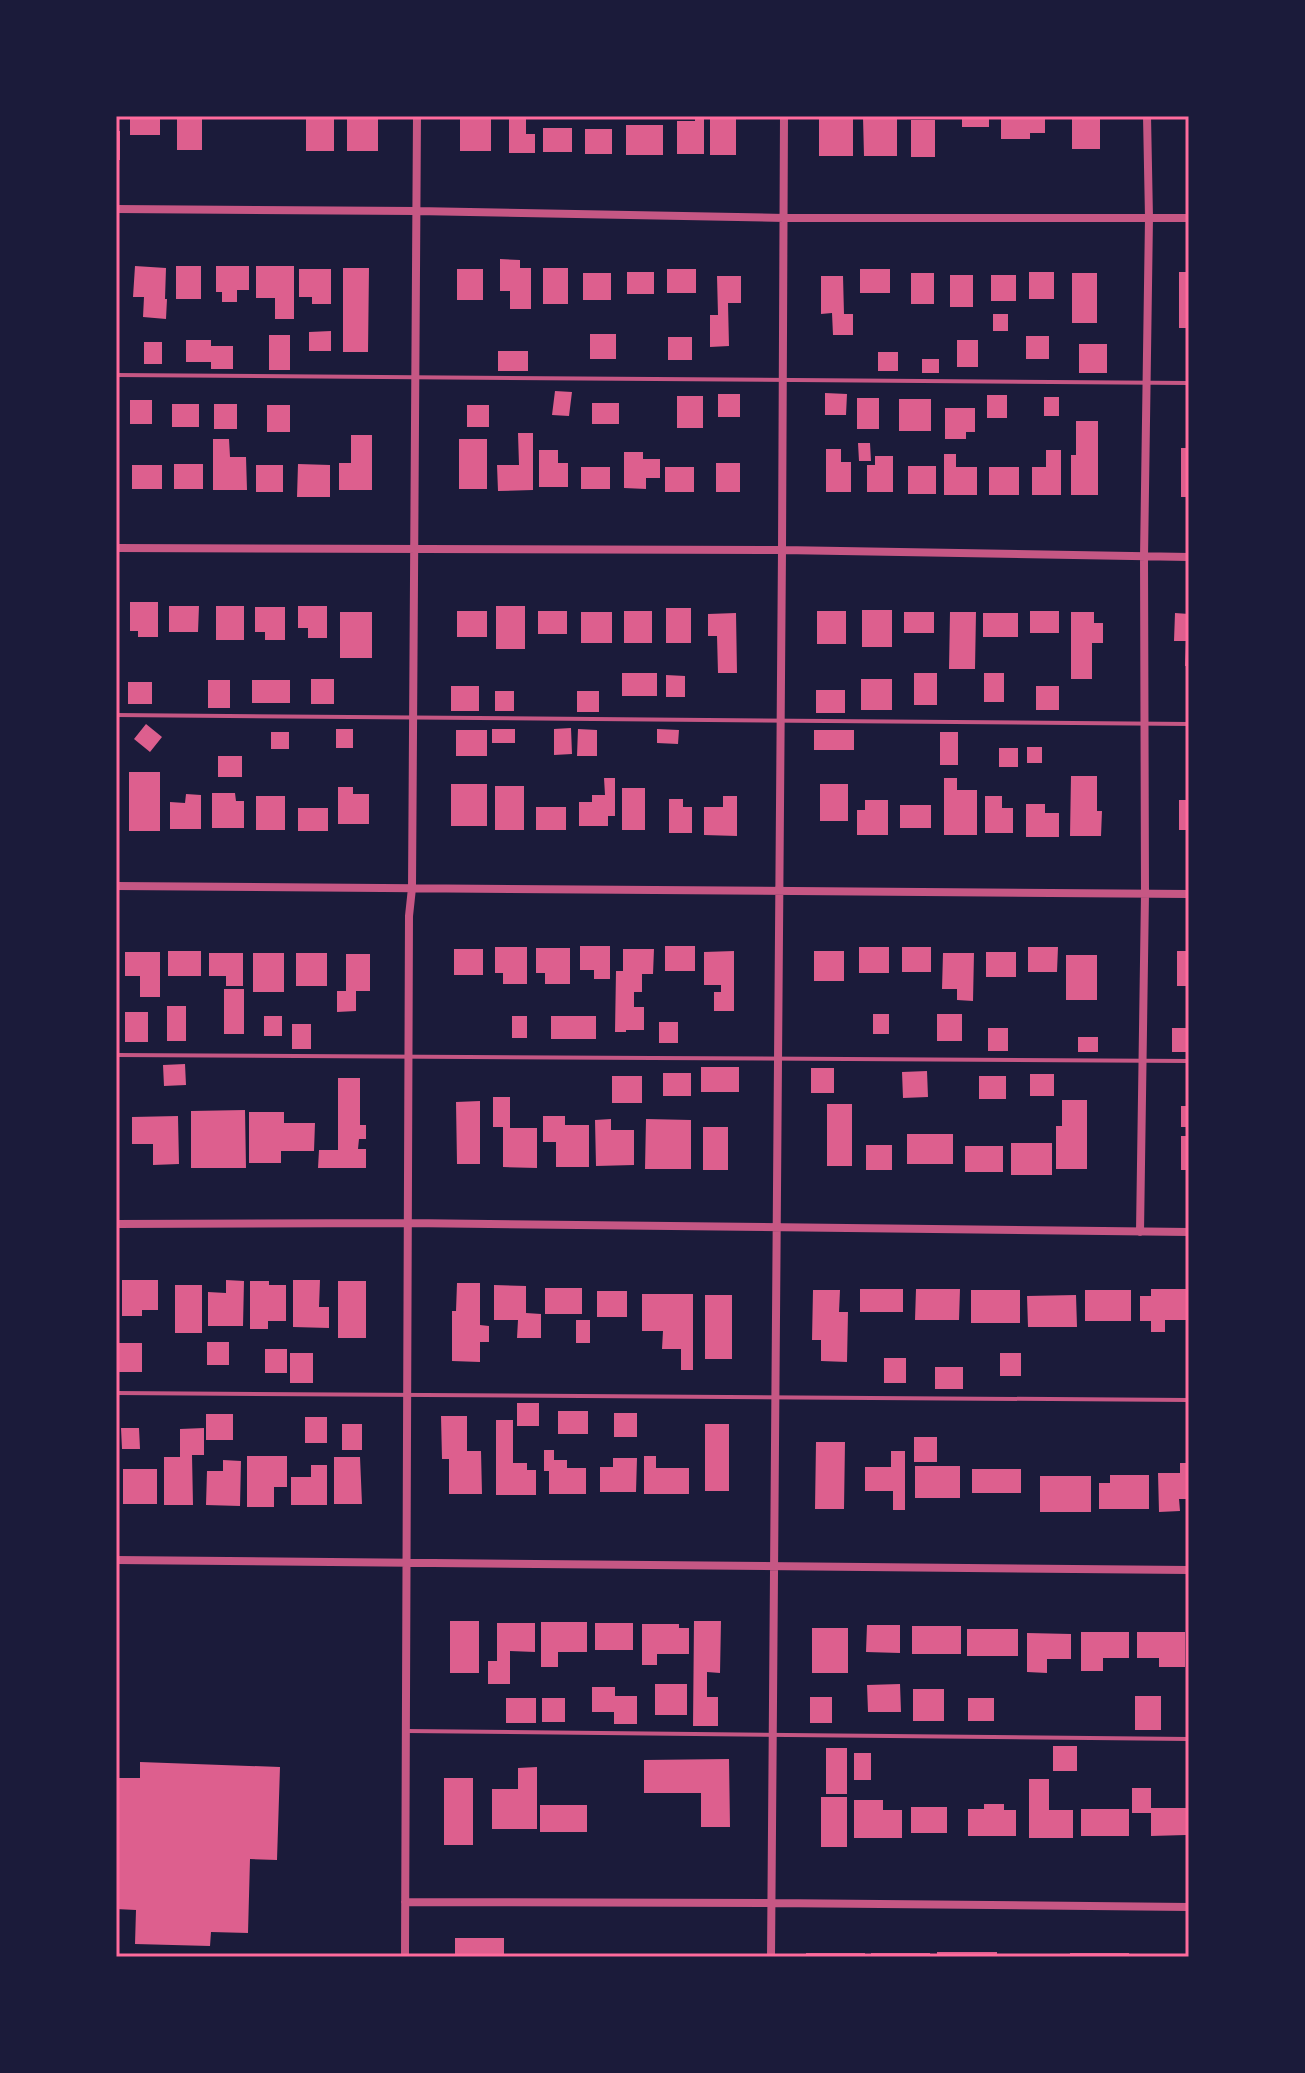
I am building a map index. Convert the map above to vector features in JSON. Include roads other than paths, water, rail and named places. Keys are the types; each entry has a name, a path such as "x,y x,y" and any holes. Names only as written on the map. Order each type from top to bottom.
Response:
{"street":[{"path":"405,1957 409,916 412,888 417,116"},
{"path":"771,1957 784,116"},
{"path":"1140,1232 1145,894 1147,116"},
{"path":"116,209 784,218 1189,218"},
{"path":"116,548 782,550 1189,557"},
{"path":"116,886 1189,894"},
{"path":"116,1224 408,1223 1189,1232"},
{"path":"116,1560 1189,1570"},
{"path":"405,1902 1189,1907"}],"lane":[{"path":"116,375 1189,383"},
{"path":"116,715 1189,724"},
{"path":"116,1055 1189,1061"},
{"path":"116,1393 1189,1400"},
{"path":"406,1731 1189,1739"}]}
